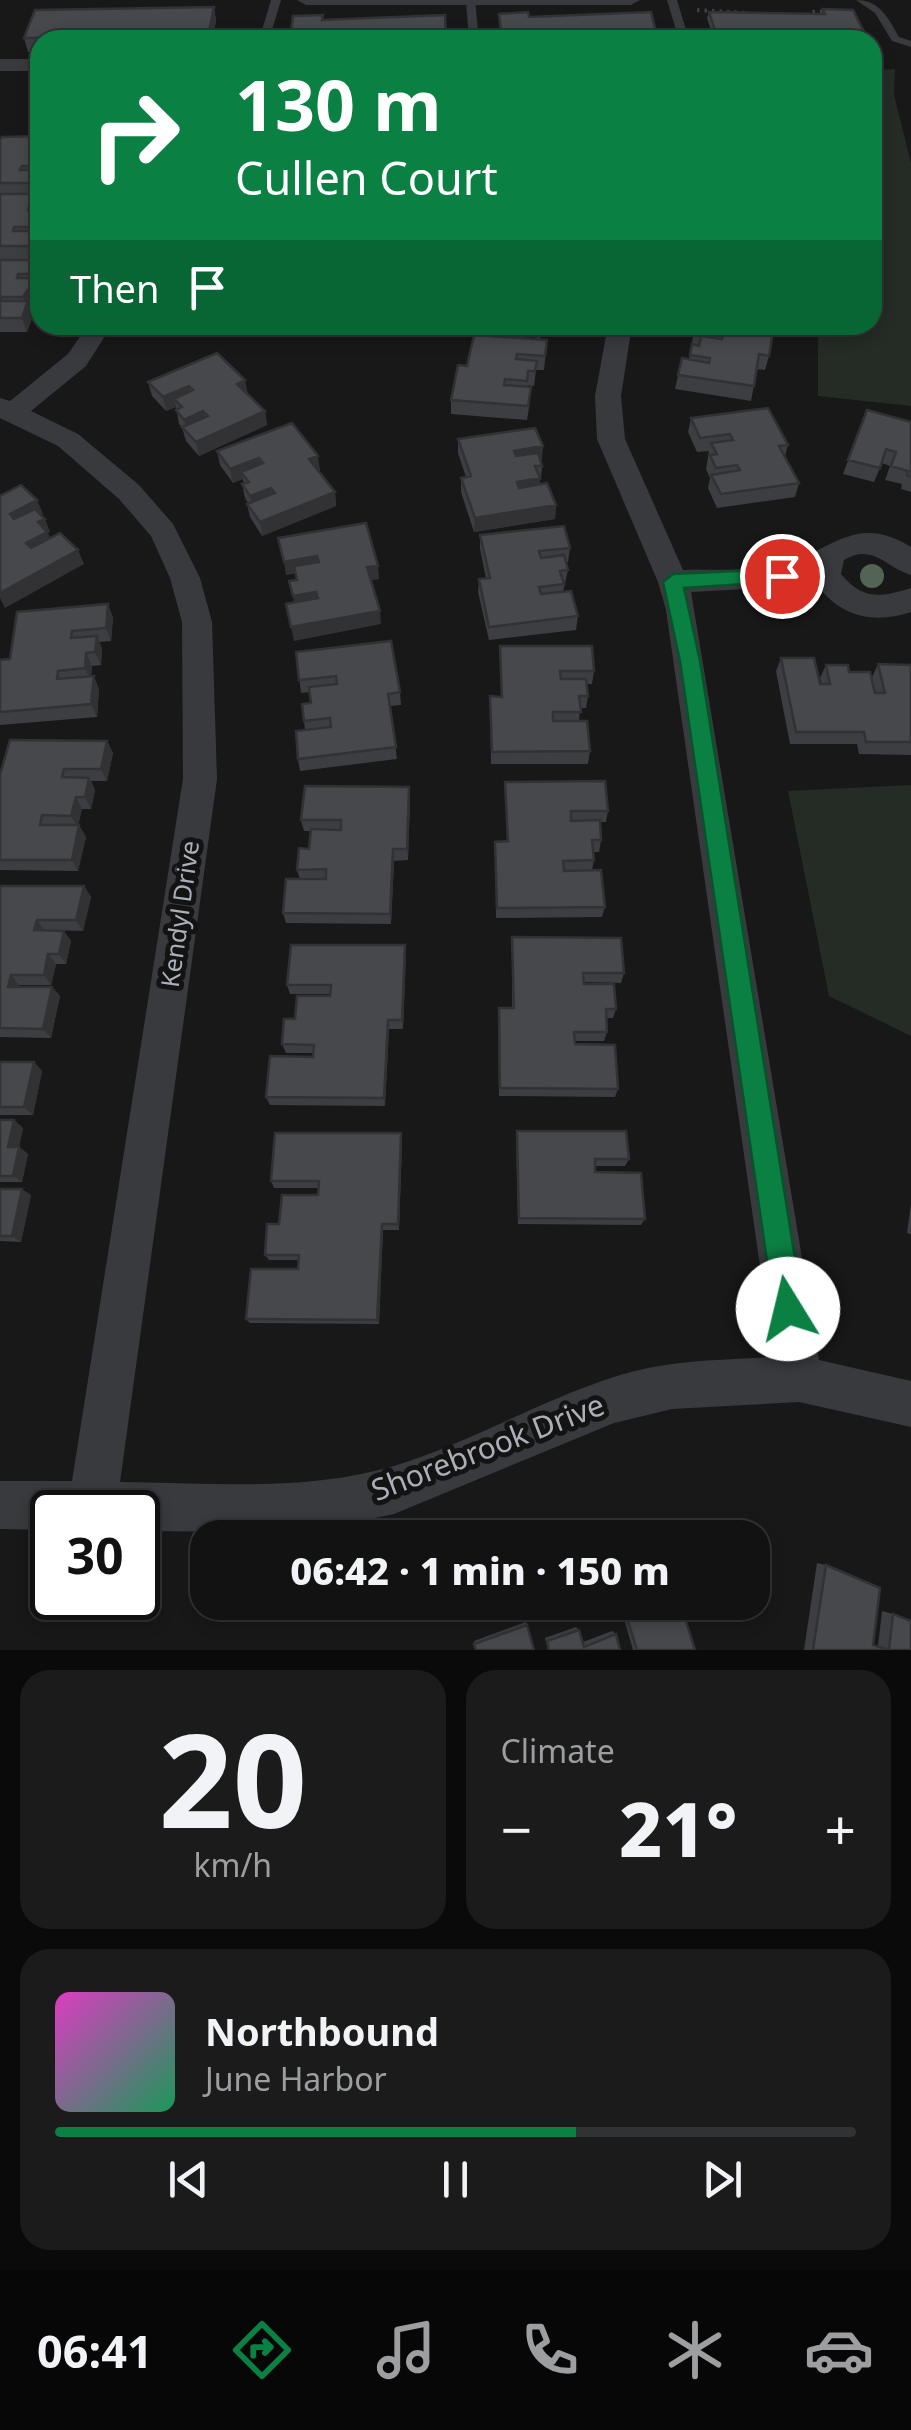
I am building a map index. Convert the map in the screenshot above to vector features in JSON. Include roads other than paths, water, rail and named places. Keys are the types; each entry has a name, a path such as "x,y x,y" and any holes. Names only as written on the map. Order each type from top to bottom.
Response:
{"street":[{"path":"306,0 631,0"},
{"path":"0,65 30,65"},
{"path":"7,410 77,360 93,335"},
{"path":"618,335 606,395 612,440 673,582 690,661 799,1378"},
{"name":"Kendyl Drive","path":"7,410 88,454 129,492 163,532 185,578 197,622 200,779 94,1490"},
{"path":"673,582 782,576 852,543 896,551 911,564"},
{"path":"830,555 826,575 842,596"},
{"path":"782,576 870,608 900,606 911,599"},
{"name":"Shorebrook Drive","path":"160,1507 324,1504 394,1490 614,1400 672,1386 799,1378 911,1404"},
{"name":"Shorebrook Drive","path":"0,1505 30,1505"}],"lane":[{"path":"267,30 276,0"},
{"path":"672,0 681,30"},
{"path":"861,0 878,11 894,38 911,44"},
{"path":"472,2 473,30"}]}
